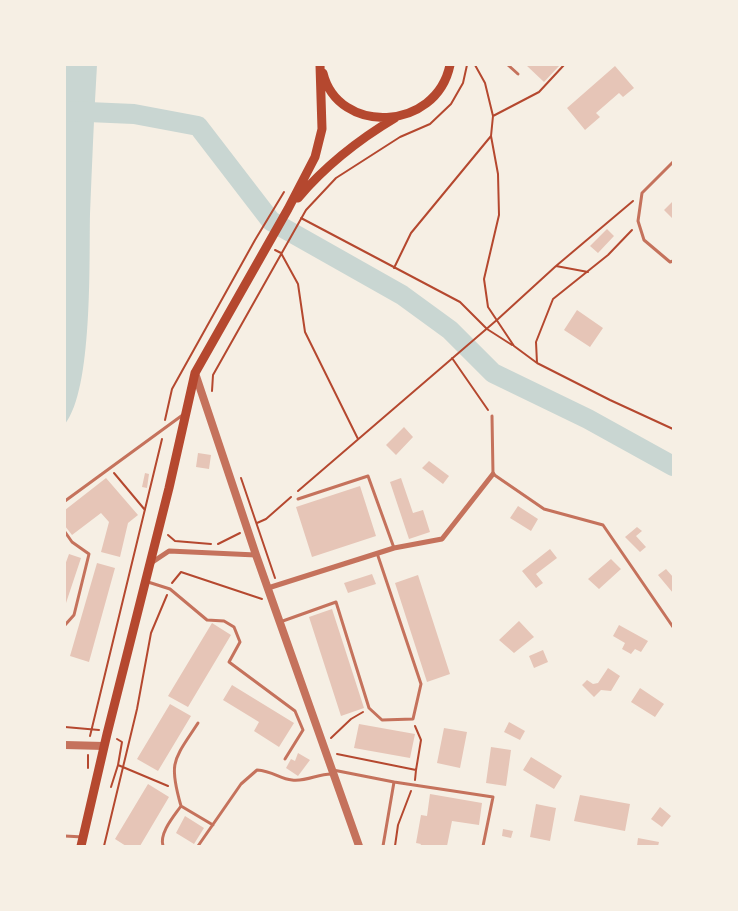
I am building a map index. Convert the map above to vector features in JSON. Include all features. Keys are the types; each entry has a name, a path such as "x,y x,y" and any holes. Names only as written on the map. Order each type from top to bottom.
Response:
{"main road":[{"path":"320,65 324,78 335,96 351,109 373,117 396,118"},
{"path":"82,842 195,373 288,209 315,157 322,119 320,65"},
{"path":"288,209 336,158 364,136 396,118 417,110 435,96 447,76 450,65"}],"street":[{"path":"195,373 256,555 359,846"},
{"path":"268,588 394,548 442,538 493,474"},
{"path":"150,563 169,551 256,555"},
{"path":"65,745 104,746"}],"lane":[{"path":"508,65 518,74"},
{"path":"673,162 642,193 638,221 644,240 670,262 673,262"},
{"path":"65,501 186,412"},
{"path":"492,416 493,474 544,509 603,525 673,626"},
{"path":"298,499 368,476 394,548"},
{"path":"65,532 72,542 89,554 74,615 65,626"},
{"path":"280,622 336,602 370,708 382,720 413,719 421,684 377,553"},
{"path":"146,581 170,589 207,620 224,621 234,626 240,642 229,662 295,711 303,730 285,759"},
{"path":"198,723 175,759 173,778 181,806 213,825"},
{"path":"198,846 241,784 257,770 270,771 292,780 310,779 333,772 493,797 483,846"},
{"path":"382,846 394,782"},
{"path":"163,846 161,841 168,824 181,806"},
{"path":"65,836 82,842"}],"path":[{"path":"211,393 214,375 301,218 336,178 400,137 430,124 451,104 463,84 466,65"},
{"path":"475,65 485,83 493,116 491,136 498,174 499,215 484,279 488,307 498,319 514,346"},
{"path":"493,116 539,92 564,65"},
{"path":"394,268 411,233 491,136"},
{"path":"88,770 88,746 172,389 255,240 288,188"},
{"path":"168,534 175,541 220,544 266,519 642,193"},
{"path":"301,218 460,302 487,329 536,363 673,429"},
{"path":"536,363 536,342 553,299 608,255 638,221"},
{"path":"281,253 298,284 306,332 358,440"},
{"path":"556,266 588,272"},
{"path":"452,358 492,416"},
{"path":"110,468 145,510"},
{"path":"241,477 278,585"},
{"path":"104,846 151,633 172,582 181,572 267,600"},
{"path":"328,730 331,738 351,719 370,708"},
{"path":"395,846 398,825 414,784 421,740 413,719"},
{"path":"65,727 92,728 122,742 118,765 111,787"},
{"path":"334,746 338,755 416,770"},
{"path":"118,765 176,791"}],"shaded area":[{"path":"65,65 97,65 90,214 88,324 81,383 74,407 65,424"}],"building":[{"path":"526,65 560,65 544,82"},
{"path":"615,66 634,88 623,97 619,93 596,113 600,117 585,130 567,108"},
{"path":"673,201 673,219 664,210"},
{"path":"607,229 614,236 598,253 590,246"},
{"path":"577,310 603,328 590,347 564,330"},
{"path":"404,427 413,437 396,455 386,445"},
{"path":"198,453 211,455 209,469 196,467"},
{"path":"429,461 449,476 443,484 422,468"},
{"path":"145,473 149,474 147,488 142,487"},
{"path":"106,478 138,515 128,523 120,557 101,552 109,522 101,513 72,535 65,526 65,510"},
{"path":"401,478 413,513 423,510 430,532 409,539 390,482"},
{"path":"360,486 376,536 312,557 296,507"},
{"path":"518,506 538,519 531,531 510,518"},
{"path":"637,527 642,531 636,536 646,547 640,552 625,537"},
{"path":"550,549 557,558 536,574 543,583 536,588 522,571"},
{"path":"69,554 81,558 65,606 65,565"},
{"path":"611,559 621,569 599,589 588,579"},
{"path":"97,563 115,568 89,662 70,656"},
{"path":"666,569 673,577 673,593 658,575"},
{"path":"372,574 376,584 348,593 344,583"},
{"path":"418,575 450,674 427,682 395,583"},
{"path":"332,609 364,708 341,716 309,617"},
{"path":"519,621 534,637 514,653 499,640"},
{"path":"212,623 231,635 188,707 168,696"},
{"path":"619,625 648,641 641,652 635,649 631,654 622,649 625,643 613,636"},
{"path":"543,650 548,662 534,668 529,656"},
{"path":"608,668 620,676 611,691 601,690 594,697 582,685 587,680 593,684 598,683"},
{"path":"232,685 294,723 279,747 254,731 259,722 223,700"},
{"path":"640,688 664,704 655,717 631,702"},
{"path":"170,704 191,716 158,771 137,759"},
{"path":"509,722 525,731 520,740 504,732"},
{"path":"359,724 415,734 410,758 354,748"},
{"path":"444,728 467,732 460,768 437,763"},
{"path":"491,747 511,750 506,786 486,783"},
{"path":"298,753 310,760 298,776 286,768 291,759 295,761"},
{"path":"531,757 562,776 554,789 523,770"},
{"path":"148,784 169,797 140,846 126,846 115,839"},
{"path":"430,794 482,803 479,825 452,821 447,846 420,846 421,844 416,843 421,815 427,816"},
{"path":"580,795 630,804 625,831 574,821"},
{"path":"536,804 556,808 550,841 530,837"},
{"path":"660,807 671,816 662,827 651,819"},
{"path":"185,816 204,828 194,844 176,833"},
{"path":"503,829 513,831 511,838 502,836"},
{"path":"638,838 659,842 658,846 637,846"}],"waterway":[{"path":"65,111 134,114 198,126 271,221 402,295 450,330 493,373 588,419 673,466"}]}
